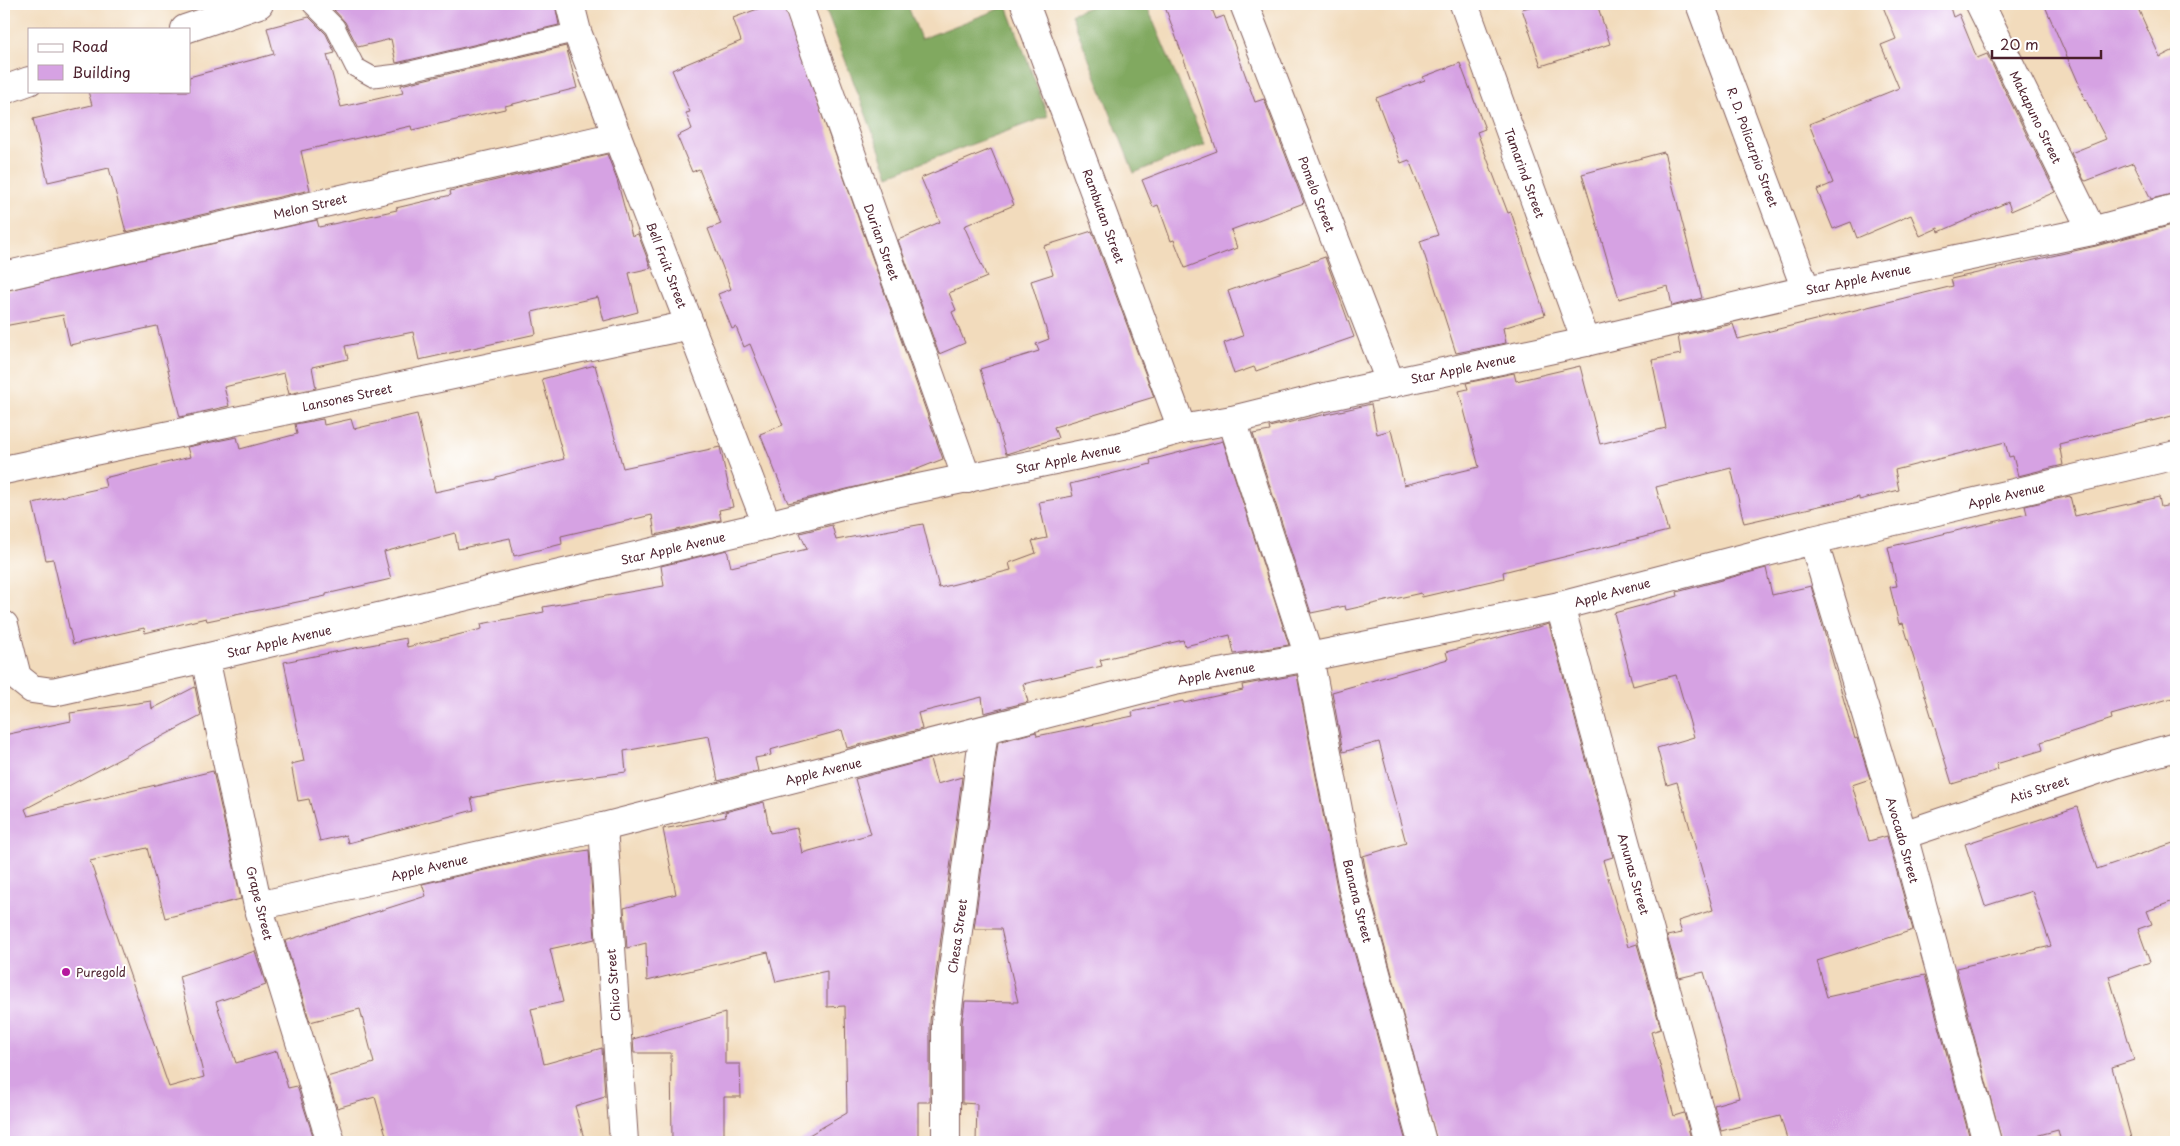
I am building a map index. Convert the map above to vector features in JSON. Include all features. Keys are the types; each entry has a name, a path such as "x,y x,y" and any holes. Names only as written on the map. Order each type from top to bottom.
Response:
{"street":[{"path":"188,28 259,4"},
{"name":"Bell Fruit Street","path":"570,4 577,32 767,525"},
{"name":"Durian Street","path":"798,4 967,479"},
{"name":"Rambutan Street","path":"1025,4 1182,429"},
{"name":"Pomelo Street","path":"1244,4 1391,384"},
{"name":"Tamarind Street","path":"1464,4 1586,342"},
{"name":"R. D. Policarpio Street","path":"1700,4 1806,290"},
{"name":"Makapuno Street","path":"1980,4 2092,231"},
{"path":"4,90 28,81"},
{"name":"Melon Street","path":"4,276 617,136"},
{"name":"Star Apple Avenue","path":"4,625 16,677 32,689 53,692 205,658 767,525 885,494 967,479 1122,446 1182,429 1232,420 1325,397 1586,342 1806,290 2092,231 2176,208"},
{"name":"Lansones Street","path":"4,470 690,325"},
{"name":"Banana Street","path":"1232,420 1309,657 1353,889 1422,1142"},
{"name":"Apple Avenue","path":"258,906 603,827 1174,681 1309,657 1560,606 1813,540 2176,455"},
{"name":"Avocado Street","path":"1813,540 1903,835 1987,1142"},
{"name":"Anunas Street","path":"1560,606 1708,1142"},
{"name":"Grape Street","path":"205,658 258,906 330,1142"},
{"name":"Chesa Street","path":"946,1142 946,1023 984,730"},
{"name":"Atis Street","path":"1903,835 2115,764 2176,747"},
{"name":"Chico Street","path":"603,827 624,1142"}],"lane":[{"path":"312,4 335,27 356,67 373,78 398,74 577,32"}],"green space":[{"path":"824,4 907,4 921,39 1007,6 1048,116 889,175"},
{"path":"1097,4 1146,4 1205,144 1134,173 1071,14"}],"building":[{"path":"359,4 555,4 559,25 396,63 391,39 358,47 345,22 334,10"},
{"path":"771,4 783,4 943,459 910,472 910,474 788,503 760,434 783,425 750,344 744,347 736,327 732,329 718,294 731,289 708,229 721,224 699,169 692,172 677,136 692,129 686,113 690,112 672,70 741,41 733,18"},
{"path":"1164,4 1210,4 1216,19 1224,16 1255,102 1264,99 1304,203 1231,230 1237,248 1185,268 1174,240 1171,241 1158,205 1153,207 1142,180 1217,151"},
{"path":"1540,4 1597,4 1610,44 1541,66 1522,9"},
{"path":"1882,4 1949,4 1953,17 1959,14 1977,58 1987,54 2055,192 2011,211 2008,202 1939,232 1938,228 1920,236 1911,215 1857,238 1851,222 1833,229 1817,190 1833,183 1809,124 1899,88 1881,45 1896,39"},
{"path":"2044,4 2136,4 2160,57 2176,49 2176,193 2151,199 2133,163 2086,181 2084,180 2071,153 2106,139 2078,85"},
{"path":"309,17 326,34 335,53 327,55 341,107 403,93 401,85 566,46 577,88 505,106 505,109 412,130 411,126 301,151 310,190 126,232 109,168 48,182 33,119 92,105 88,92 190,92 190,77 274,54 267,28"},
{"path":"1460,63 1485,129 1477,132 1508,213 1511,212 1545,315 1503,328 1506,343 1456,353 1420,241 1438,235 1409,160 1401,163 1376,98 1425,80 1423,77"},
{"path":"991,149 1014,205 964,226 987,277 949,293 956,310 952,312 965,343 939,354 898,240 940,222 921,178"},
{"path":"1664,152 1702,298 1672,306 1668,286 1619,299 1582,174"},
{"path":"607,154 617,180 632,236 638,234 651,268 629,273 638,312 604,321 598,297 532,312 536,334 419,360 413,332 345,346 348,359 312,367 316,388 289,394 284,373 224,387 229,406 180,417 157,326 70,345 63,315 4,326 4,291 317,220 319,227 397,210 396,208 451,195 450,191"},
{"path":"2176,224 2176,415 2059,444 2063,465 2018,476 2013,456 2009,457 2005,442 1895,470 1899,490 1744,523 1731,468 1656,487 1668,531 1503,572 1504,578 1422,597 1421,593 1346,610 1345,606 1311,613 1253,434 1270,431 1269,427 1371,404 1377,434 1391,430 1404,485 1479,467 1459,391 1468,389 1466,383 1514,373 1516,381 1580,366 1600,444 1666,428 1652,360 1681,354 1678,336 1733,324 1738,339 1953,286 1951,279 2096,246"},
{"path":"1092,231 1154,397 1054,427 1058,438 1006,454 980,369 1039,351 1036,344 1049,339 1031,281 1053,274 1044,246"},
{"path":"1325,257 1354,337 1256,371 1254,367 1234,374 1224,343 1243,336 1228,291"},
{"path":"595,365 623,468 720,447 733,507 719,510 721,520 655,535 652,515 561,536 562,544 514,556 510,538 458,549 455,533 384,552 391,579 326,594 326,596 207,621 206,618 145,633 144,628 73,644 53,559 46,560 33,503 106,487 104,478 190,457 187,447 237,437 240,449 297,434 295,424 323,419 324,425 351,419 354,429 417,414 435,492 496,479 496,477 564,459 542,379"},
{"path":"1223,441 1289,645 1234,654 1230,635 1185,646 1183,640 1100,660 1102,666 1023,684 1028,702 984,713 982,697 918,713 922,729 847,748 842,730 770,750 771,755 755,758 758,771 718,781 709,736 624,751 626,772 553,782 471,798 474,810 348,843 346,835 320,841 309,799 298,801 291,764 304,761 284,662 406,638 407,647 482,629 481,624 544,612 543,607 664,586 661,566 727,550 731,567 807,549 800,533 832,525 836,540 923,524 939,588 1011,570 1009,563 1036,553 1032,541 1047,538 1039,502 1073,496 1070,484 1151,464 1150,460"},
{"path":"2070,496 2075,516 2159,497 2161,507 2176,504 2176,697 2111,715 2112,719 2041,742 2043,750 1996,764 1998,770 1952,784 1903,623 1899,624 1890,587 1897,586 1888,547 2027,514 2025,506"},
{"path":"1766,568 1772,595 1811,586 1855,739 1857,738 1870,779 1852,785 1869,841 1887,836 1913,930 1817,961 1827,997 1925,975 1971,1142 1788,1142 1780,1116 1721,1131 1714,1105 1739,1098 1722,1035 1704,972 1679,978 1667,936 1682,933 1678,921 1713,910 1677,782 1667,785 1657,748 1694,737 1676,675 1633,686 1614,613 1678,596 1677,592"},
{"path":"1549,624 1613,857 1603,860 1628,947 1637,944 1661,1029 1651,1032 1674,1116 1684,1113 1692,1142 1437,1142 1368,885 1363,856 1406,843 1379,742 1343,752 1332,692 1448,659 1446,652"},
{"path":"1297,675 1338,893 1406,1142 976,1142 977,1104 962,1103 962,1024 965,1001 1018,1002 1001,929 974,929 998,742 1036,732 1037,736 1133,716 1132,712 1243,690 1242,685"},
{"path":"195,687 201,716 25,809 28,816 213,771 241,899 165,918 147,848 90,861 169,1087 204,1077 179,976 255,951 266,985 216,1002 236,1063 277,1051 288,1088 297,1086 315,1142 4,1142 4,735 71,721 70,713 151,701 152,709"},
{"path":"930,759 937,784 962,777 930,1021 930,1102 918,1102 918,1142 797,1142 847,1113 845,1006 827,1007 827,971 776,982 768,952 647,981 646,943 627,948 624,908 676,894 663,829 726,817 725,812 764,802 770,833 797,828 802,853 871,834 855,779"},
{"path":"2077,807 2097,869 2176,842 2176,900 2147,911 2152,924 2138,929 2150,962 2109,976 2134,1060 2112,1067 2132,1142 2061,1142 2058,1130 2013,1142 2002,1142 1956,968 2051,946 2032,891 1985,906 1965,844"},
{"path":"589,850 595,939 550,949 563,1002 531,1009 544,1064 602,1048 605,1097 575,1106 585,1142 388,1142 375,1097 337,1108 327,1077 374,1063 360,1009 310,1022 285,941 426,896 422,884 543,857"},
{"path":"725,1013 725,1064 740,1064 741,1097 724,1097 724,1142 672,1142 671,1053 634,1053 633,1039"}],"place":[{"name":"Puregold","path":"66,972"}]}
